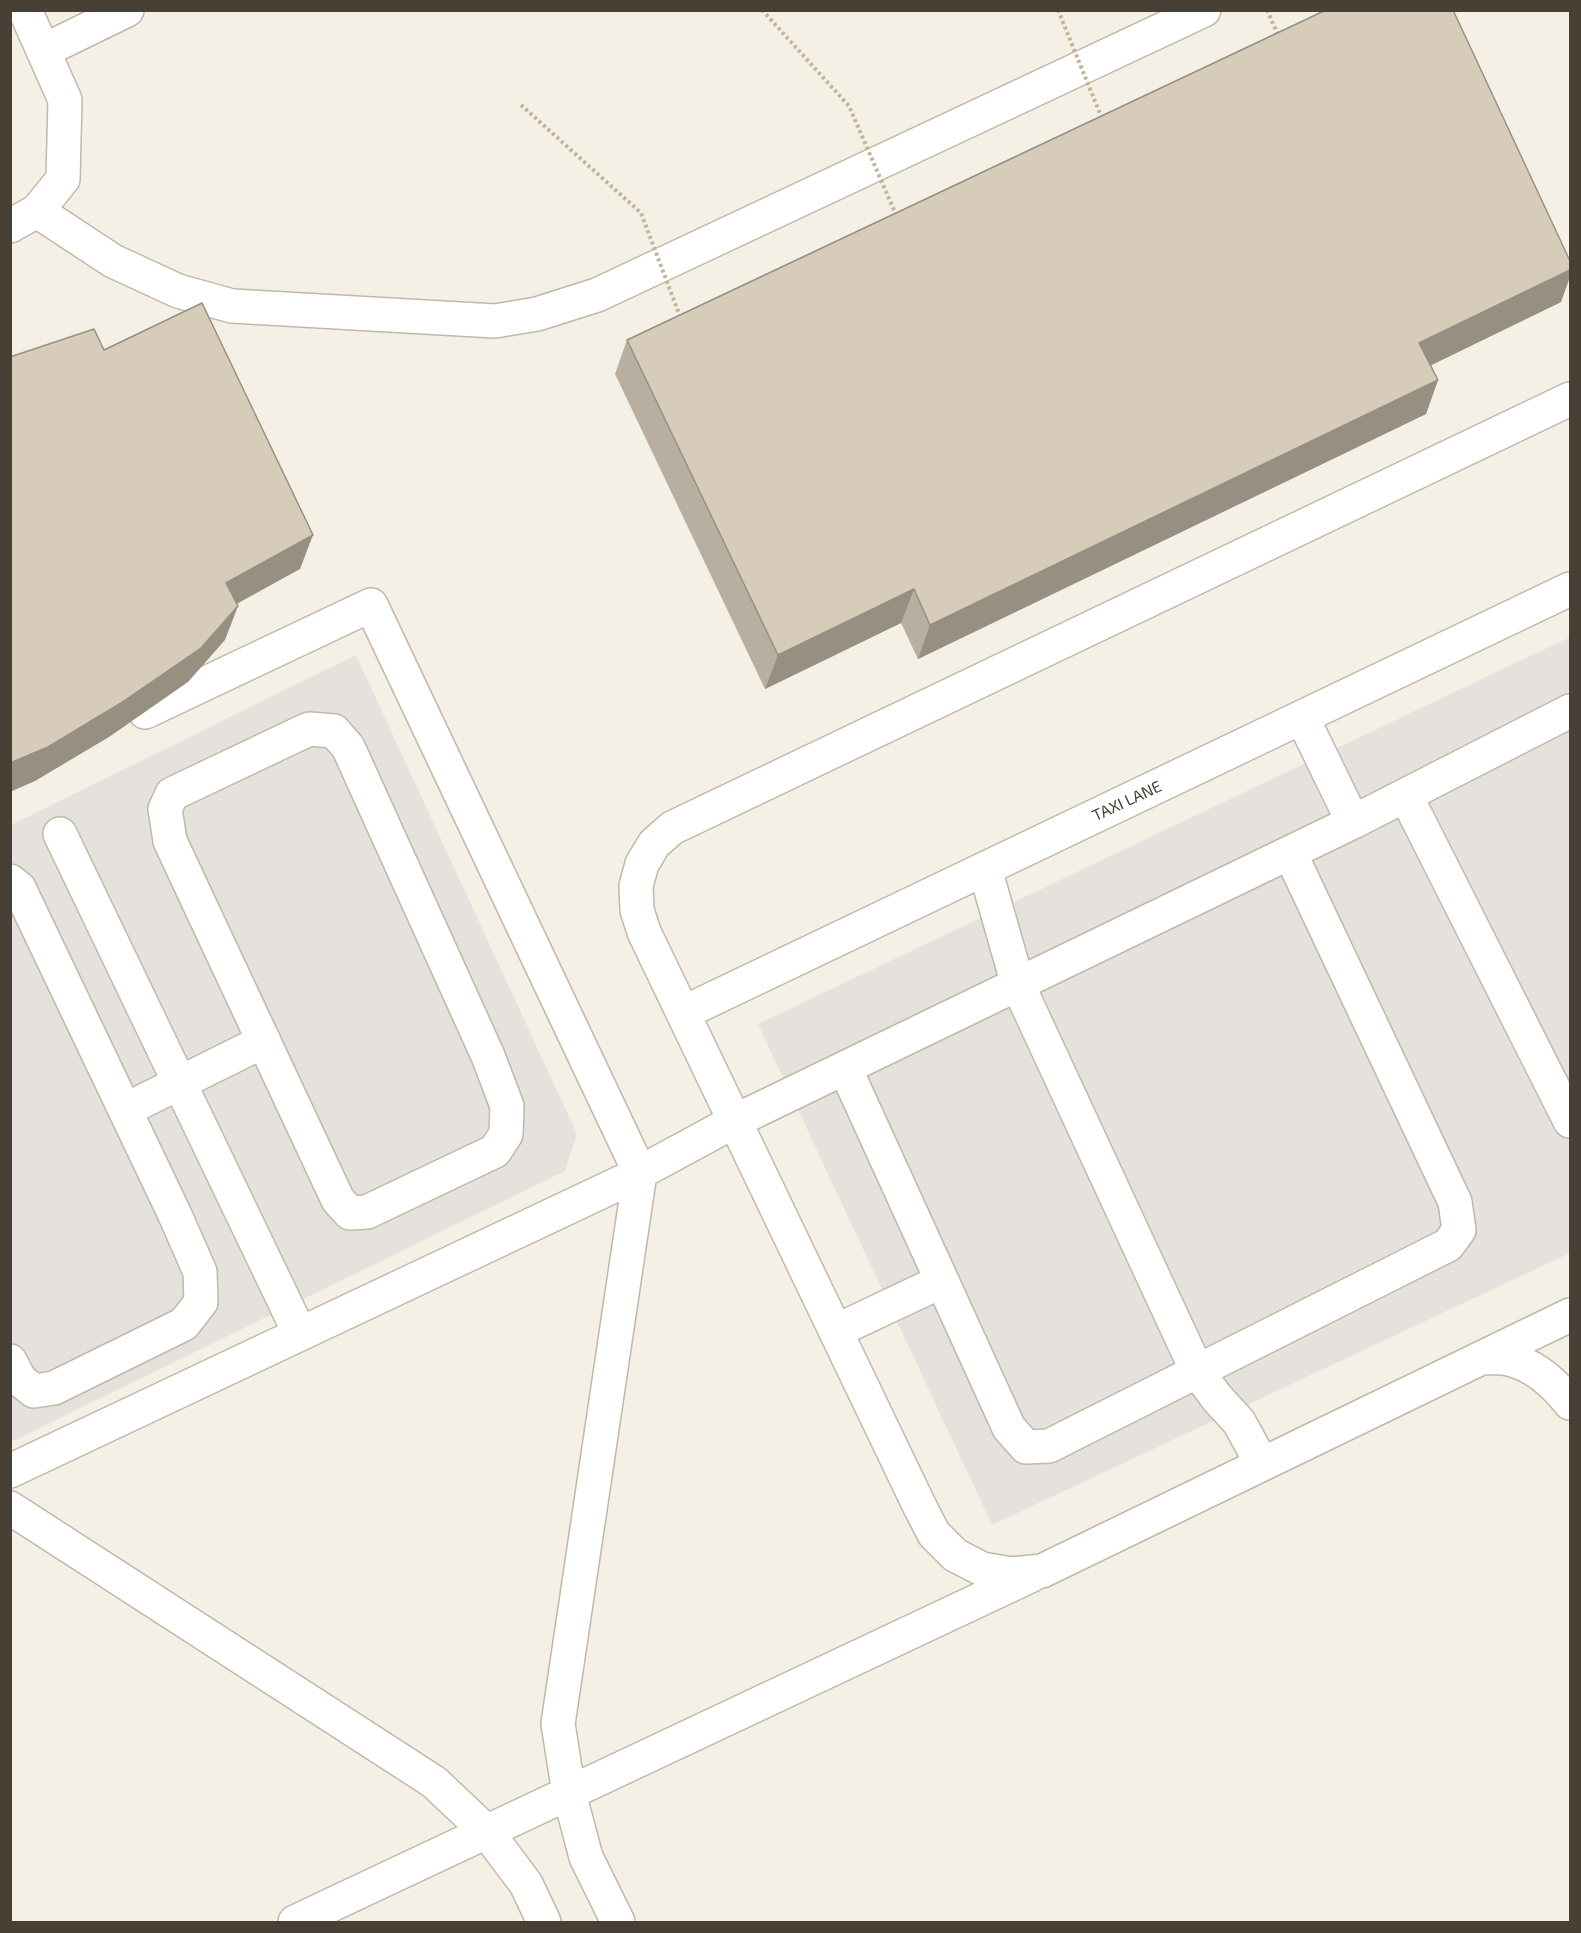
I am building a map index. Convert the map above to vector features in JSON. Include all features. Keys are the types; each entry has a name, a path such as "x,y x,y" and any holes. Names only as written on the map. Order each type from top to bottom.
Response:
{"street":[{"path":"25,10 65,100 63,179 24,218 178,291 232,306 495,321 537,314 597,295 1204,10"},
{"path":"43,51 127,10"},
{"path":"1042,1571 1012,1574 982,1569 955,1555 934,1534 644,932 637,910 636,886 642,864 654,844 672,828 1570,399"},
{"name":"TAXI LANE","path":"683,1013 1570,589"},
{"path":"146,712 371,605 640,1173 558,1724 569,1793 586,1857 618,1923"},
{"path":"10,1472 640,1173 735,1121 1290,853 1570,711"},
{"path":"1302,717 1353,822"},
{"path":"309,729 334,731 348,747 488,1056 507,1106 506,1134 495,1151 367,1212 350,1213 338,1200 264,1041 170,841 165,810 172,794 309,729"},
{"path":"1406,796 1570,1121"},
{"path":"60,834 300,1334"},
{"path":"845,1068 1009,1428 1026,1447 1049,1446 1448,1245 1459,1230 1455,1202 1290,853"},
{"path":"985,868 1018,985 1197,1371 1239,1422 1262,1464"},
{"path":"10,881 19,888 175,1215 200,1272 201,1302 183,1324 54,1388 34,1391 20,1380 10,1361"},
{"path":"124,1110 264,1041"},
{"path":"836,1331 942,1281"},
{"path":"295,1923 1042,1571 1570,1315"},
{"path":"1481,1358 1509,1359 1533,1370 1558,1388 1570,1403"},
{"path":"10,1508 434,1782 487,1832 526,1884 544,1923"}],"path":[{"path":"762,10 849,106 900,226"},
{"path":"1058,10 1106,130"},
{"path":"1268,10 1279,39"},
{"path":"521,105 641,213 685,329"}],"shaded area":[{"path":"1570,637 1570,1253 992,1525 758,1024"},
{"path":"356,655 577,1134 565,1171 15,1440 11,1439 11,825"}],"building":[{"path":"1326,10 1453,10 1570,261 1570,270 1419,343 1438,380 930,625 914,589 778,655 627,340"},
{"path":"202,303 313,535 226,583 238,606 201,648 121,703 48,747 10,763 10,357 94,329 104,350"}]}
